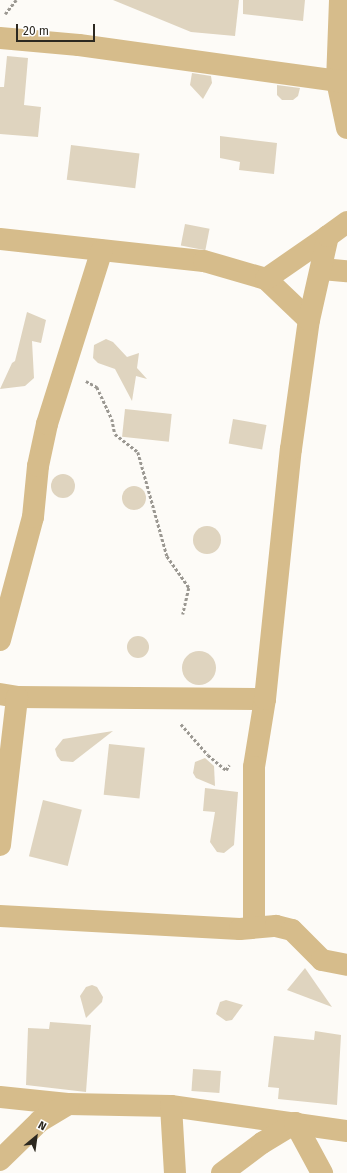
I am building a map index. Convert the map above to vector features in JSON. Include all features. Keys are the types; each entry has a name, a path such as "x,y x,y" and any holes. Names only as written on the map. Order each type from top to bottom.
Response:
{"street":[{"path":"340,0 342,82 347,128"},
{"path":"0,38 79,45 342,82"},
{"path":"266,279 347,222"},
{"path":"254,927 254,767 265,699 291,449 309,320 322,269 323,251 328,236"},
{"path":"0,239 204,261 266,279 309,320"},
{"path":"0,640 33,517 41,452 63,368 102,250"},
{"path":"322,269 347,271"},
{"path":"0,845 8,695 265,699"},
{"path":"0,916 240,929 276,926 292,930 322,960 347,965"},
{"path":"0,1097 68,1104 171,1106 347,1131"},
{"path":"0,1160 40,1121 68,1104"},
{"path":"171,1106 175,1173"},
{"path":"222,1173 296,1123"},
{"path":"296,1123 322,1173"}],"path":[{"path":"4,16 16,0"},
{"path":"63,368 97,387 112,419 115,434 138,452 167,556 189,588 182,614"},
{"path":"164,698 185,729 208,755 226,770 230,764"}],"building":[{"path":"113,0 239,0 235,36 191,32"},
{"path":"243,0 305,0 303,21 243,14"},
{"path":"7,56 28,58 24,105 41,107 38,137 0,134 0,87 4,87"},
{"path":"192,73 211,76 212,83 203,99 190,85"},
{"path":"277,85 300,88 298,96 293,100 282,100 277,95"},
{"path":"220,136 277,143 274,174 239,170 240,162 220,158"},
{"path":"71,145 139,153 135,188 67,180"},
{"path":"185,224 210,229 205,250 181,246"},
{"path":"27,312 46,320 41,343 32,341 34,378 25,386 0,389 12,363 15,361"},
{"path":"106,339 113,342 127,357 139,353 137,368 147,379 136,376 132,401 115,369 98,363 93,358 94,345"},
{"path":"125,409 172,414 169,442 122,437"},
{"path":"233,419 266,425 262,450 229,444"},
{"path":"63,474 71,478 75,486 71,494 63,498 55,494 51,486 55,478"},
{"path":"134,486 142,490 146,498 142,506 134,510 126,506 122,498 126,490"},
{"path":"207,526 217,530 221,540 217,550 207,554 197,550 193,540 197,530"},
{"path":"138,636 146,639 149,647 146,655 138,658 130,655 127,647 130,639"},
{"path":"196,651 202,651 211,656 215,662 215,674 211,680 202,685 196,685 187,680 182,671 182,665 187,656"},
{"path":"113,731 73,762 61,761 57,756 55,749 63,739"},
{"path":"109,744 145,748 139,798 104,795"},
{"path":"205,758 214,766 215,786 196,778 193,773 195,762"},
{"path":"205,788 238,792 234,845 224,853 217,852 210,842 215,812 203,811"},
{"path":"43,800 82,810 68,866 29,856"},
{"path":"305,968 332,1007 287,990"},
{"path":"92,985 97,987 103,997 102,1002 86,1018 80,996 86,987"},
{"path":"226,1000 243,1005 232,1020 226,1021 216,1014 220,1002"},
{"path":"50,1022 91,1025 86,1092 26,1085 28,1028 49,1029"},
{"path":"315,1031 341,1035 337,1105 278,1099 279,1088 268,1087 274,1036 314,1040"},
{"path":"193,1069 221,1071 219,1093 191,1091"}]}
